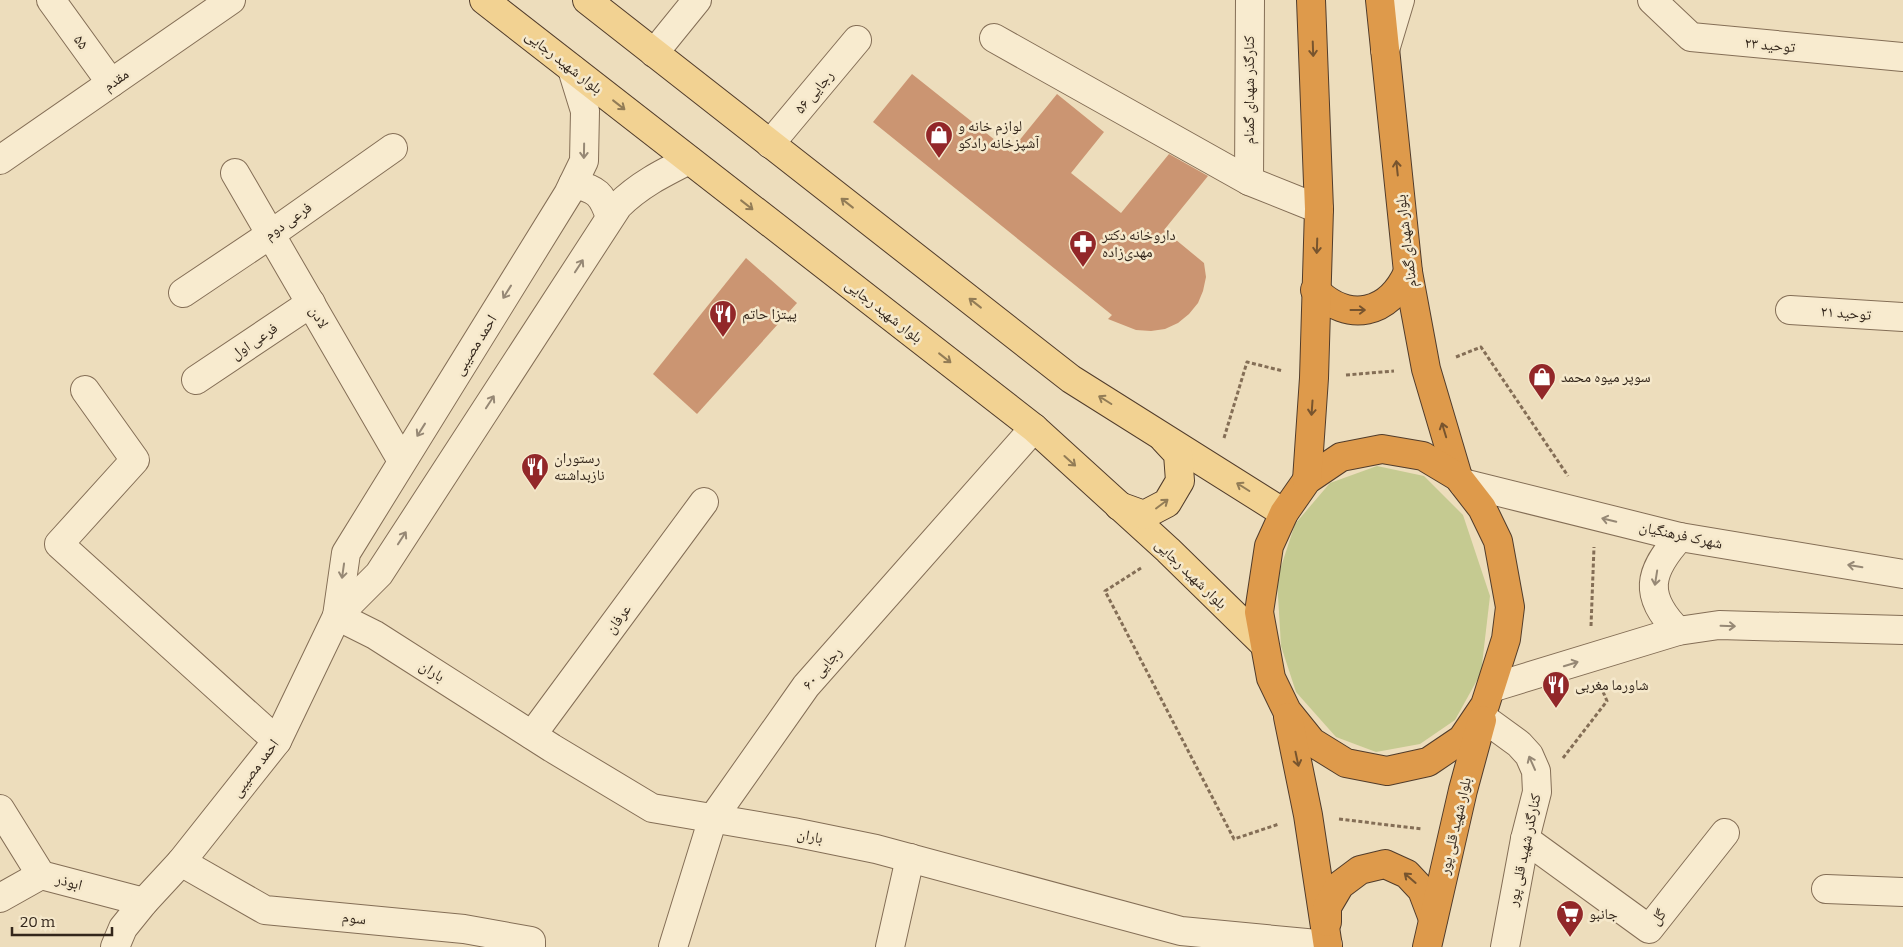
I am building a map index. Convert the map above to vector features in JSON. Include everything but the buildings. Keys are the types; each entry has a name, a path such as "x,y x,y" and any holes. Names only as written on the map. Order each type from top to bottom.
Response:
{"highway":[{"path":"1307,480 1314,378 1315,290 1319,209 1311,0"},
{"name":"بلوار شهدای گمنام","path":"1380,0 1408,272 1426,369 1460,480"},
{"path":"1315,290 1326,301 1339,308 1367,310 1381,305 1392,296 1402,286 1408,272"},
{"path":"1382,448 1423,456 1460,480 1482,508 1498,541 1510,607 1506,639 1486,703 1462,739 1428,762 1387,771 1346,763 1312,742 1287,711 1271,678 1259,612 1268,546 1284,513 1307,480 1341,457 1382,448"},
{"name":"بلوار شهید قلی پور","path":"1427,947 1463,790 1486,703"},
{"path":"1287,711 1308,815 1327,943"},
{"path":"1327,943 1327,907 1340,885 1360,870 1385,864 1407,874 1422,890 1433,919"}],"main road":[{"name":"بلوار شهید رجایی","path":"484,0 1034,428 1168,550 1264,644"},
{"path":"587,0 1072,378 1284,513"},
{"path":"1119,506 1144,515 1167,503 1176,488 1180,480 1178,454 1160,435"}],"street":[{"name":"۵۵","path":"51,0 111,83"},
{"name":"مقدم","path":"0,160 231,0"},
{"path":"654,53 697,0"},
{"name":"کنارگذر شهدای گمنام","path":"1249,181 1250,0"},
{"path":"1385,50 1400,0"},
{"name":"توحید ۲۳","path":"1652,0 1691,37 1903,57"},
{"path":"994,38 1249,181 1319,209"},
{"name":"رجایی ۵۶","path":"770,144 857,40"},
{"name":"احمد مصیبی","path":"115,947 123,928 181,862 277,741 337,616 346,553 573,184 584,161 585,111 572,69"},
{"name":"فرعی دوم","path":"183,293 393,148"},
{"name":"احمد مصیبی","path":"337,616 379,574 618,206 634,190 649,180 689,160"},
{"name":"لادن","path":"235,173 402,461"},
{"path":"573,184 589,187 600,194 610,217"},
{"name":"فرعی اول","path":"196,380 311,302"},
{"name":"توحید ۲۱","path":"1790,310 1903,317"},
{"path":"85,390 135,460 58,544 277,741"},
{"name":"رجایی ۶۰","path":"674,947 713,818 806,686 1034,428"},
{"name":"شهرک فرهنگیان","path":"1460,480 1680,537 1903,574"},
{"name":"عرفان","path":"532,735 704,502"},
{"path":"1678,631 1664,618 1655,600 1654,576 1665,553 1680,537"},
{"name":"باران","path":"337,616 375,635 532,735 652,808 867,847 1181,931 1327,943"},
{"path":"1486,703 1678,631 1718,625 1903,630"},
{"name":"کنارگذر شهید قلی پور","path":"1486,703 1530,755 1536,771 1537,792 1525,839 1504,947"},
{"name":"ابوذر","path":"0,809 41,875 144,902"},
{"name":"گل","path":"1525,839 1649,928 1725,833"},
{"path":"890,947 910,858"},
{"name":"سوم","path":"181,862 265,910 464,929 531,941 530,947"},
{"path":"0,898 41,875"},
{"path":"1826,889 1903,892"}],"path":[{"path":"1426,369 1481,347 1595,516"}],"green space":[{"path":"1377,466 1424,476 1463,515 1490,596 1481,673 1455,720 1420,744 1376,752 1336,737 1296,692 1281,646 1277,579 1295,524 1330,483"}],"place":[{"name":"لوازم خانه و آشپزخانه رادکو","path":"939,159"},
{"name":"داروخانه دکتر مهدی‌زاده","path":"1083,268"},
{"name":"پیتزا حاتم","path":"723,338"},
{"name":"سوپر میوه محمد","path":"1542,401"},
{"name":"رستوران نازبداشته","path":"535,491"},
{"name":"شاورما مغربی","path":"1556,709"},
{"name":"جانبو","path":"1570,938"}]}
